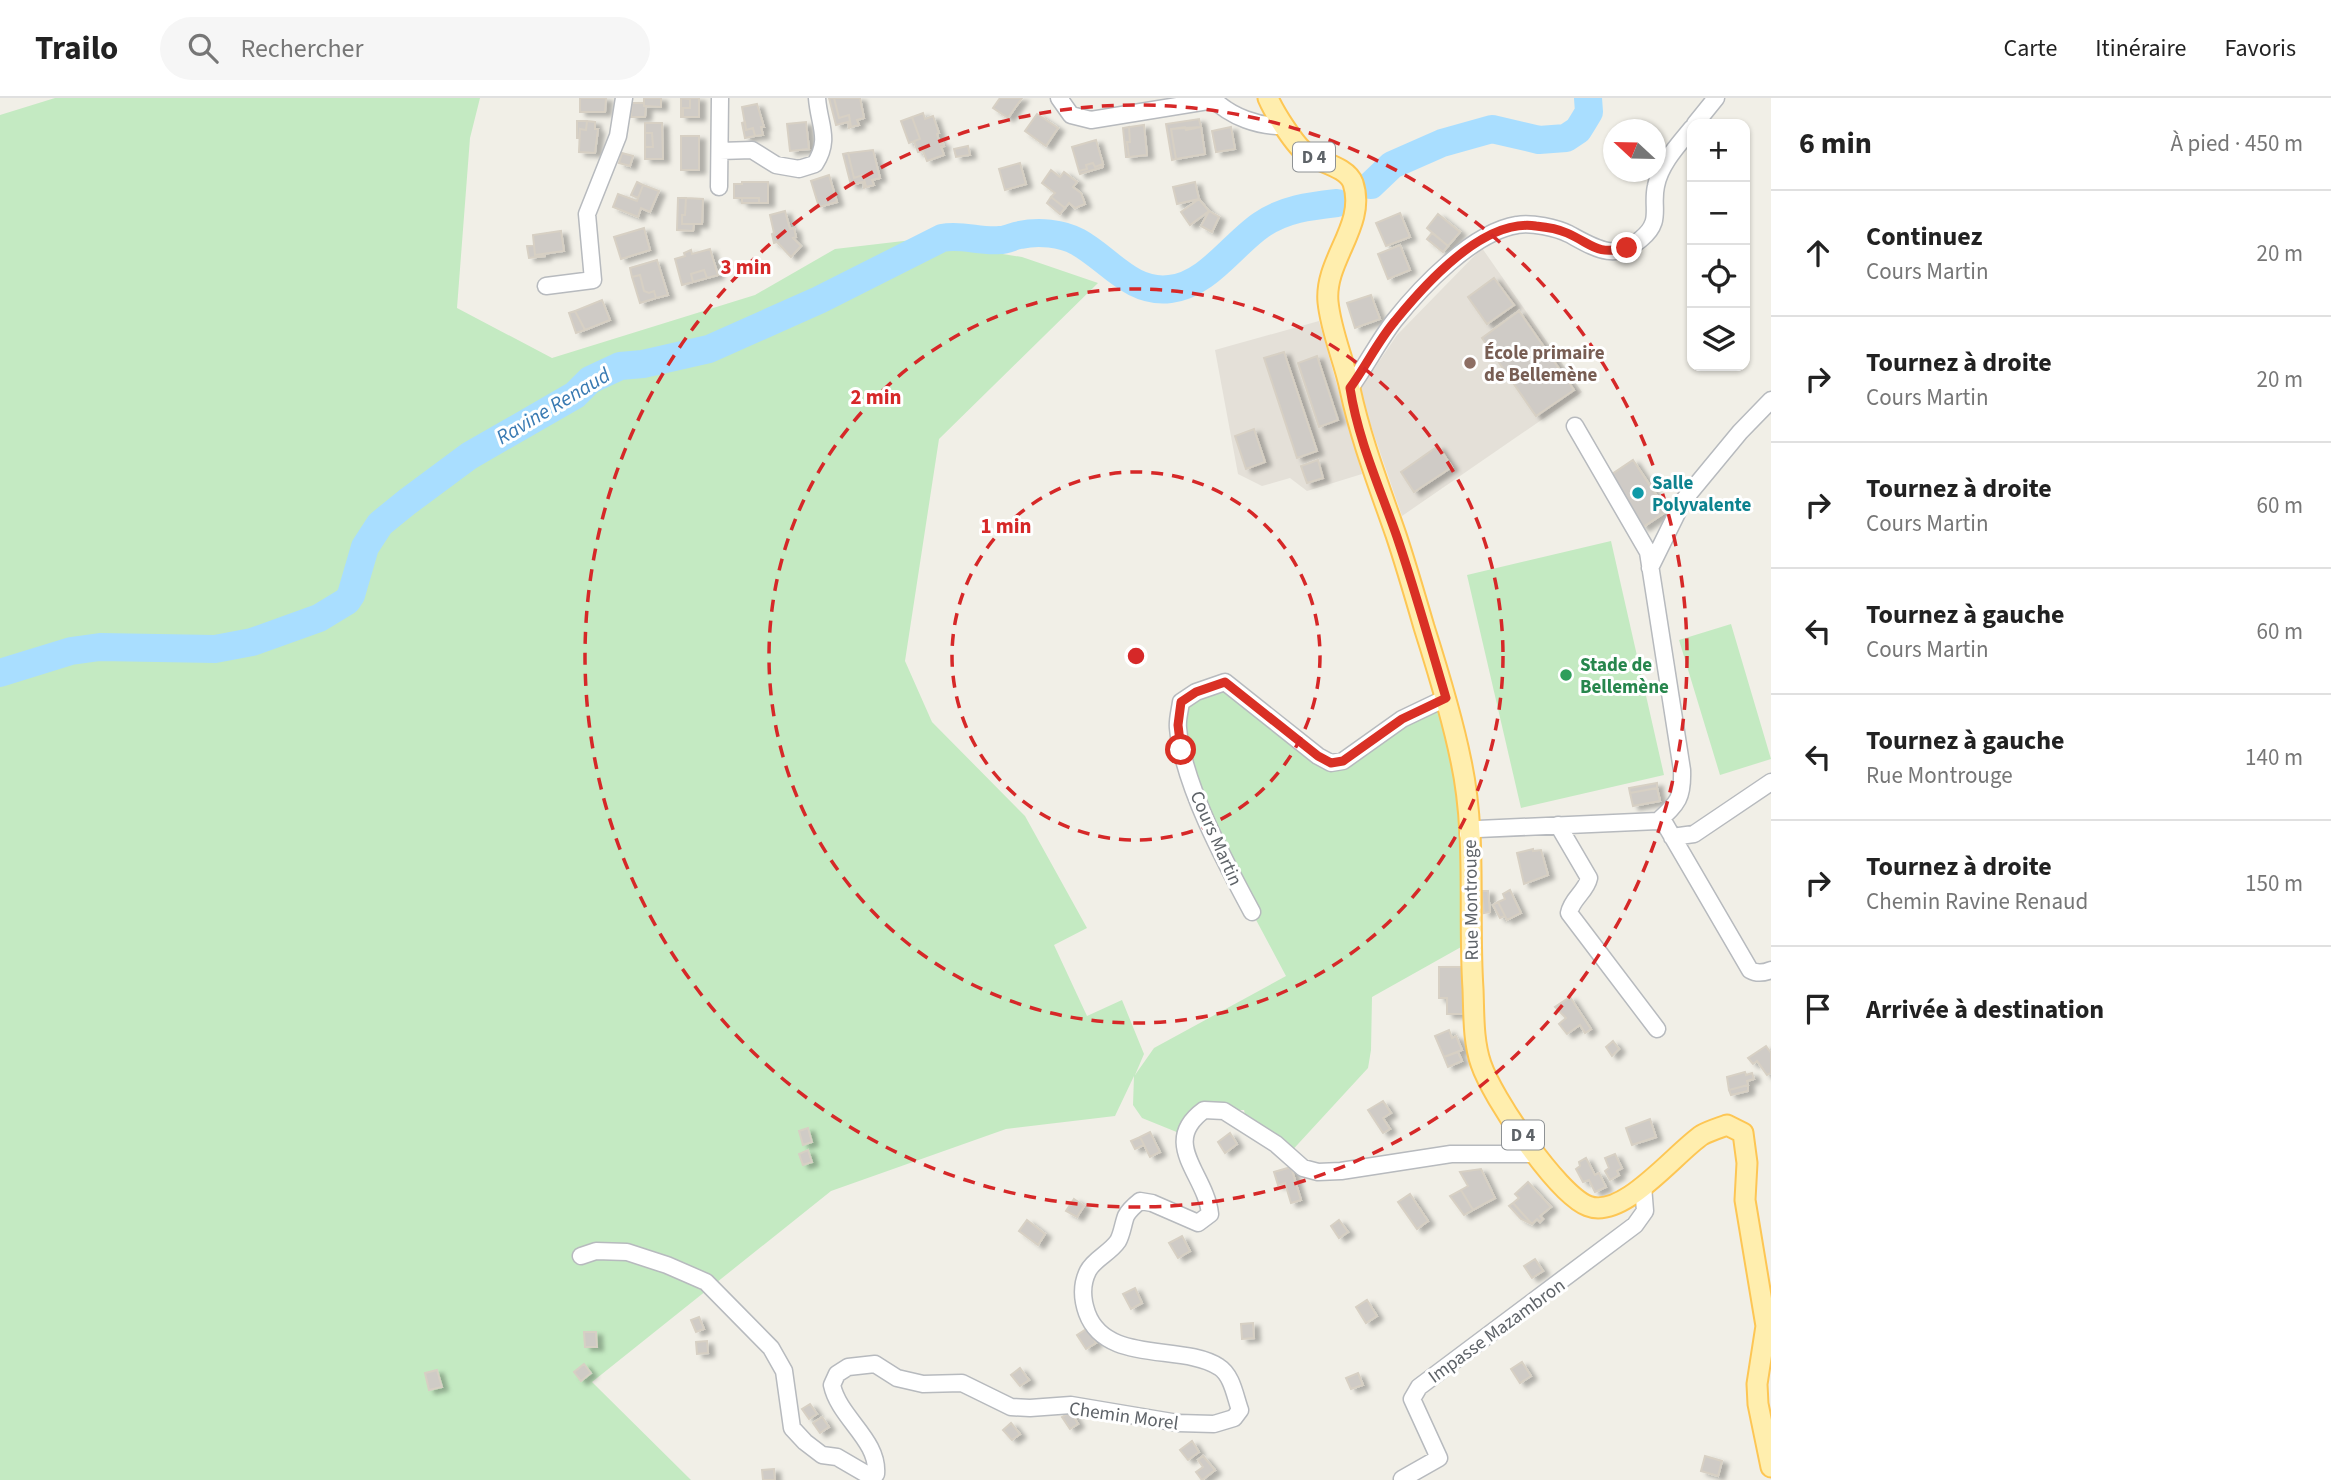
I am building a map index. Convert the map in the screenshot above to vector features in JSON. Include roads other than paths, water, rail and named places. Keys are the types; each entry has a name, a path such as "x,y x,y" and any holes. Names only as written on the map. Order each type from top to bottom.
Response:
{"main road":[{"name":"Rue Montrouge","path":"1268,98 1293,142 1307,154 1334,167 1352,181 1356,212 1332,266 1327,301 1350,388 1353,410 1397,537 1446,698 1462,763 1468,807 1470,942 1476,1048 1491,1086 1536,1154 1575,1199 1592,1208 1616,1205 1643,1186 1703,1134 1727,1125 1743,1133 1746,1163 1745,1200 1766,1326 1758,1375 1758,1404 1771,1467"}],"street":[{"path":"546,286 593,280 587,214 618,136 624,98"},
{"path":"719,187 720,98"},
{"path":"720,152 751,150 776,165 799,169 815,164 823,151 824,132 817,98"},
{"path":"1059,98 1071,115 1091,120 1213,99 1232,114 1272,127 1286,126"},
{"path":"1700,119 1716,98"},
{"path":"1350,388 1393,322 1429,282 1478,241 1518,224 1566,233 1591,247 1608,252 1627,248 1641,239 1654,225 1656,186 1659,178 1673,152 1687,135"},
{"path":"1650,568 1683,501 1740,432 1771,400"},
{"path":"1575,426 1648,552 1683,788 1677,803 1658,821"},
{"name":"Cours Martin","path":"1252,912 1230,871 1189,776 1178,725 1181,702 1196,692 1225,682 1318,756 1331,763 1343,761 1402,719 1446,698"},
{"path":"1672,837 1694,834 1771,782"},
{"path":"1468,834 1478,829 1658,821 1665,824 1750,970 1763,973 1771,970"},
{"path":"1558,825 1589,878 1587,887 1571,904 1569,913 1657,1028"},
{"name":"Chemin Morel","path":"581,1256 596,1251 627,1252 706,1282 771,1348 784,1371 792,1428 822,1455 837,1457 873,1479 877,1465 869,1444 840,1407 833,1392 832,1385 837,1374 848,1367 875,1364 897,1378 923,1384 962,1383 1011,1407 1071,1405 1178,1423 1214,1424 1234,1418 1240,1410 1227,1375 1219,1367 1188,1357 1118,1344 1101,1334 1090,1321 1084,1303 1083,1286 1088,1270 1118,1242 1127,1213 1140,1200 1198,1223 1210,1214 1205,1192 1184,1154 1184,1135 1192,1118 1204,1110 1224,1111 1276,1144 1303,1168 1318,1172 1451,1154 1536,1154"},
{"name":"Impasse Mazambron","path":"1402,1479 1439,1458 1412,1399 1419,1387 1635,1225 1645,1211 1643,1186"}],"waterway":[{"name":"Ravine Renaud","path":"1371,185 1392,165 1442,143 1492,129 1539,140 1566,138 1578,130 1589,112 1588,98"},
{"name":"Ravine Renaud","path":"0,673 71,651 100,647 215,649 252,642 319,618 347,601 351,595 365,547 380,524 469,456 575,395 590,380 620,366 643,364 709,349 819,300 942,238 1003,240 1034,233 1057,235 1078,242 1132,281 1156,289 1170,289 1196,280 1250,233 1279,215 1297,209 1337,203"}],"place":[{"name":"École primaire de Bellemène","path":"1470,363"},
{"name":"Salle Polyvalente","path":"1638,493"},
{"name":"Stade de Bellemène","path":"1566,675"}]}
